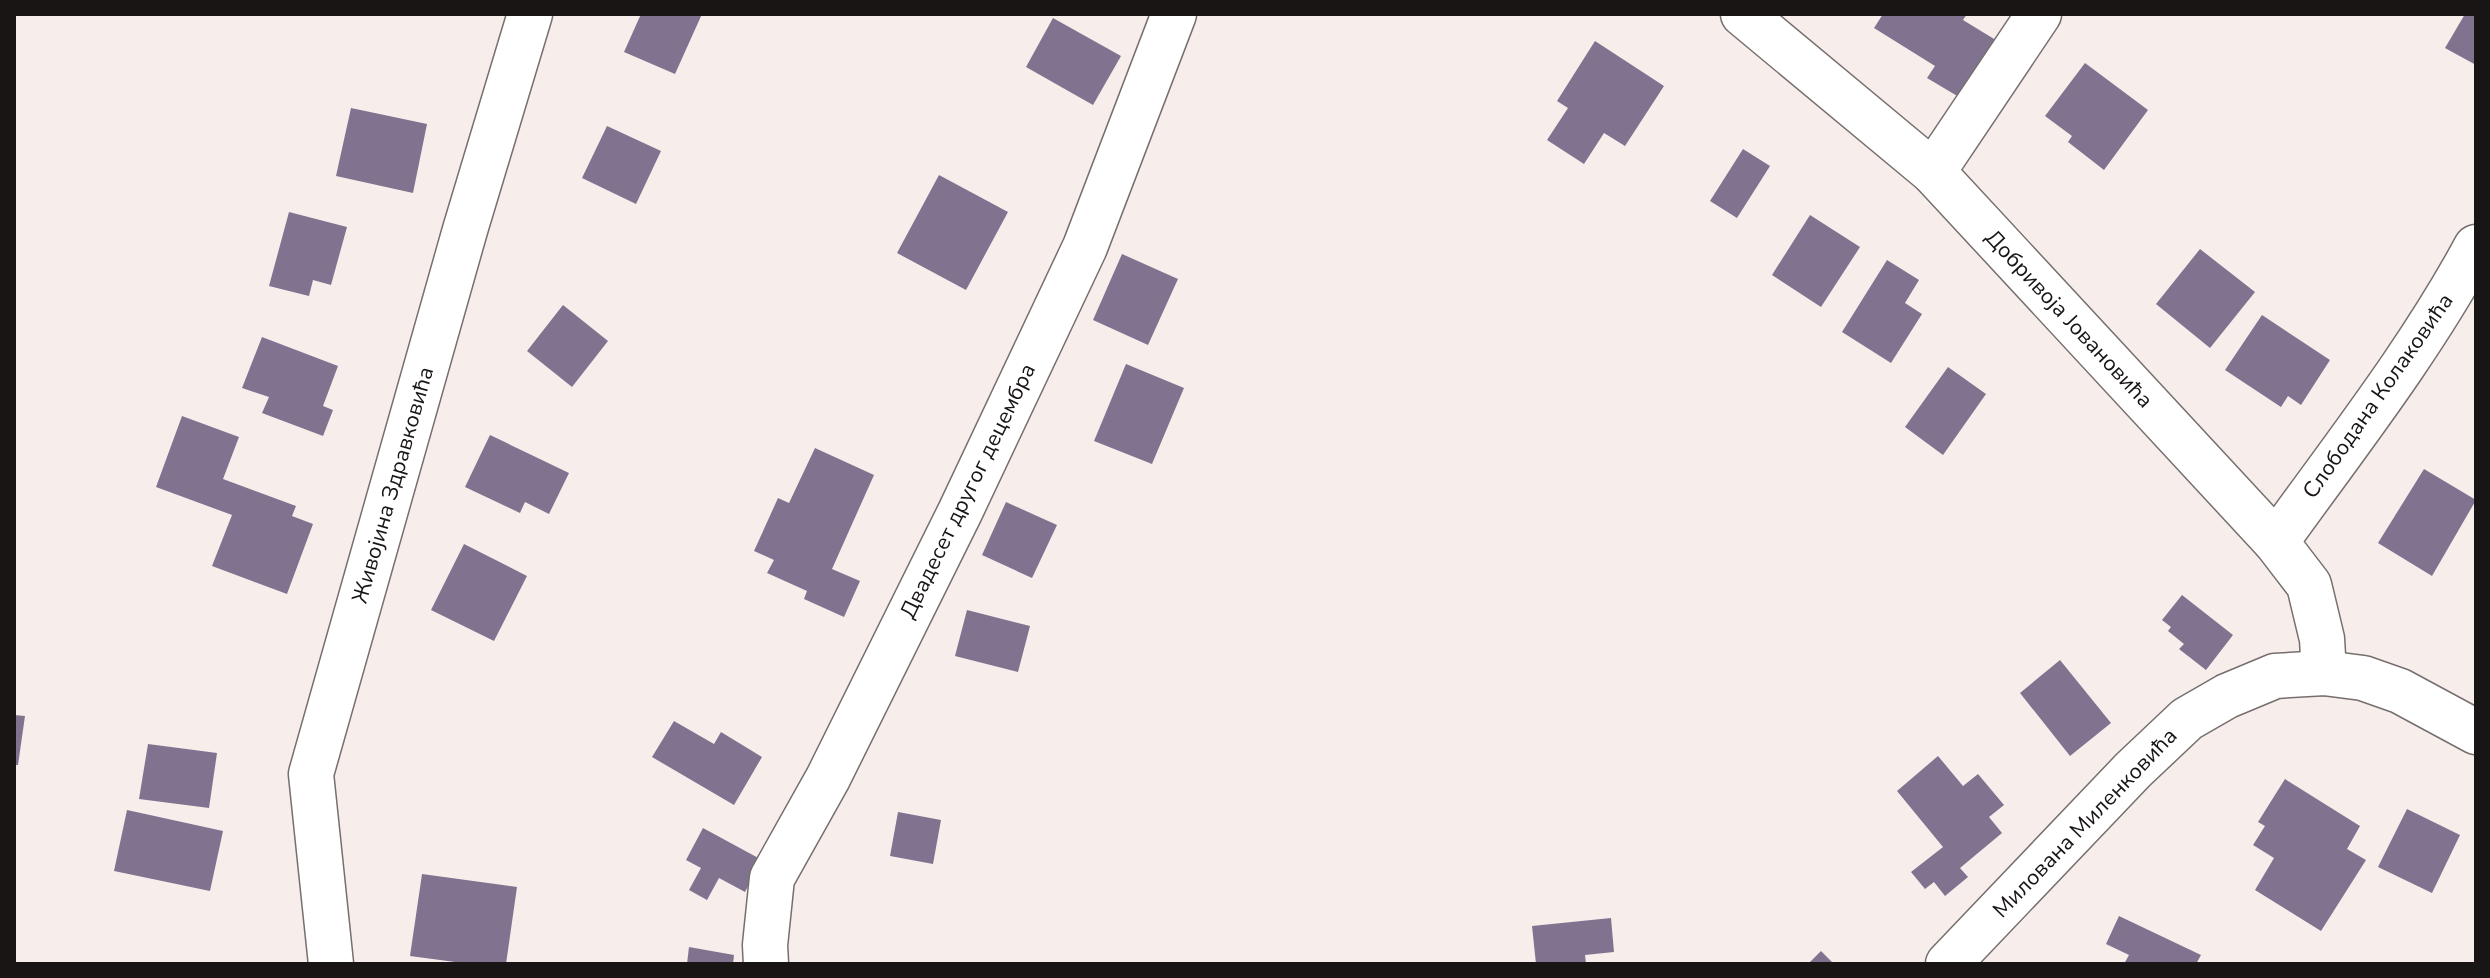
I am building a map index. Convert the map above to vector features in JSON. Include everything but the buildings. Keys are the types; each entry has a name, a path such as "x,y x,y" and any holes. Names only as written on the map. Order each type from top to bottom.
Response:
{"street":[{"name":"Живојина Здравковића","path":"331,964 311,774 465,230 530,14"},
{"name":"Двадесет другог децембра","path":"766,964 772,878 828,778 946,540 1078,261 1174,14"},
{"name":"Добривоја Јовановића","path":"1743,14 1933,172 2276,542 2309,585 2322,639 2324,673"},
{"path":"1933,172 2039,14"},
{"name":"Слободана Колаковића","path":"2276,542 2383,395 2456,285 2476,247"},
{"name":"Милована Миленковића","path":"1948,964 2133,770 2187,719 2227,696 2275,676 2324,673 2363,678 2400,691 2476,732"}]}
